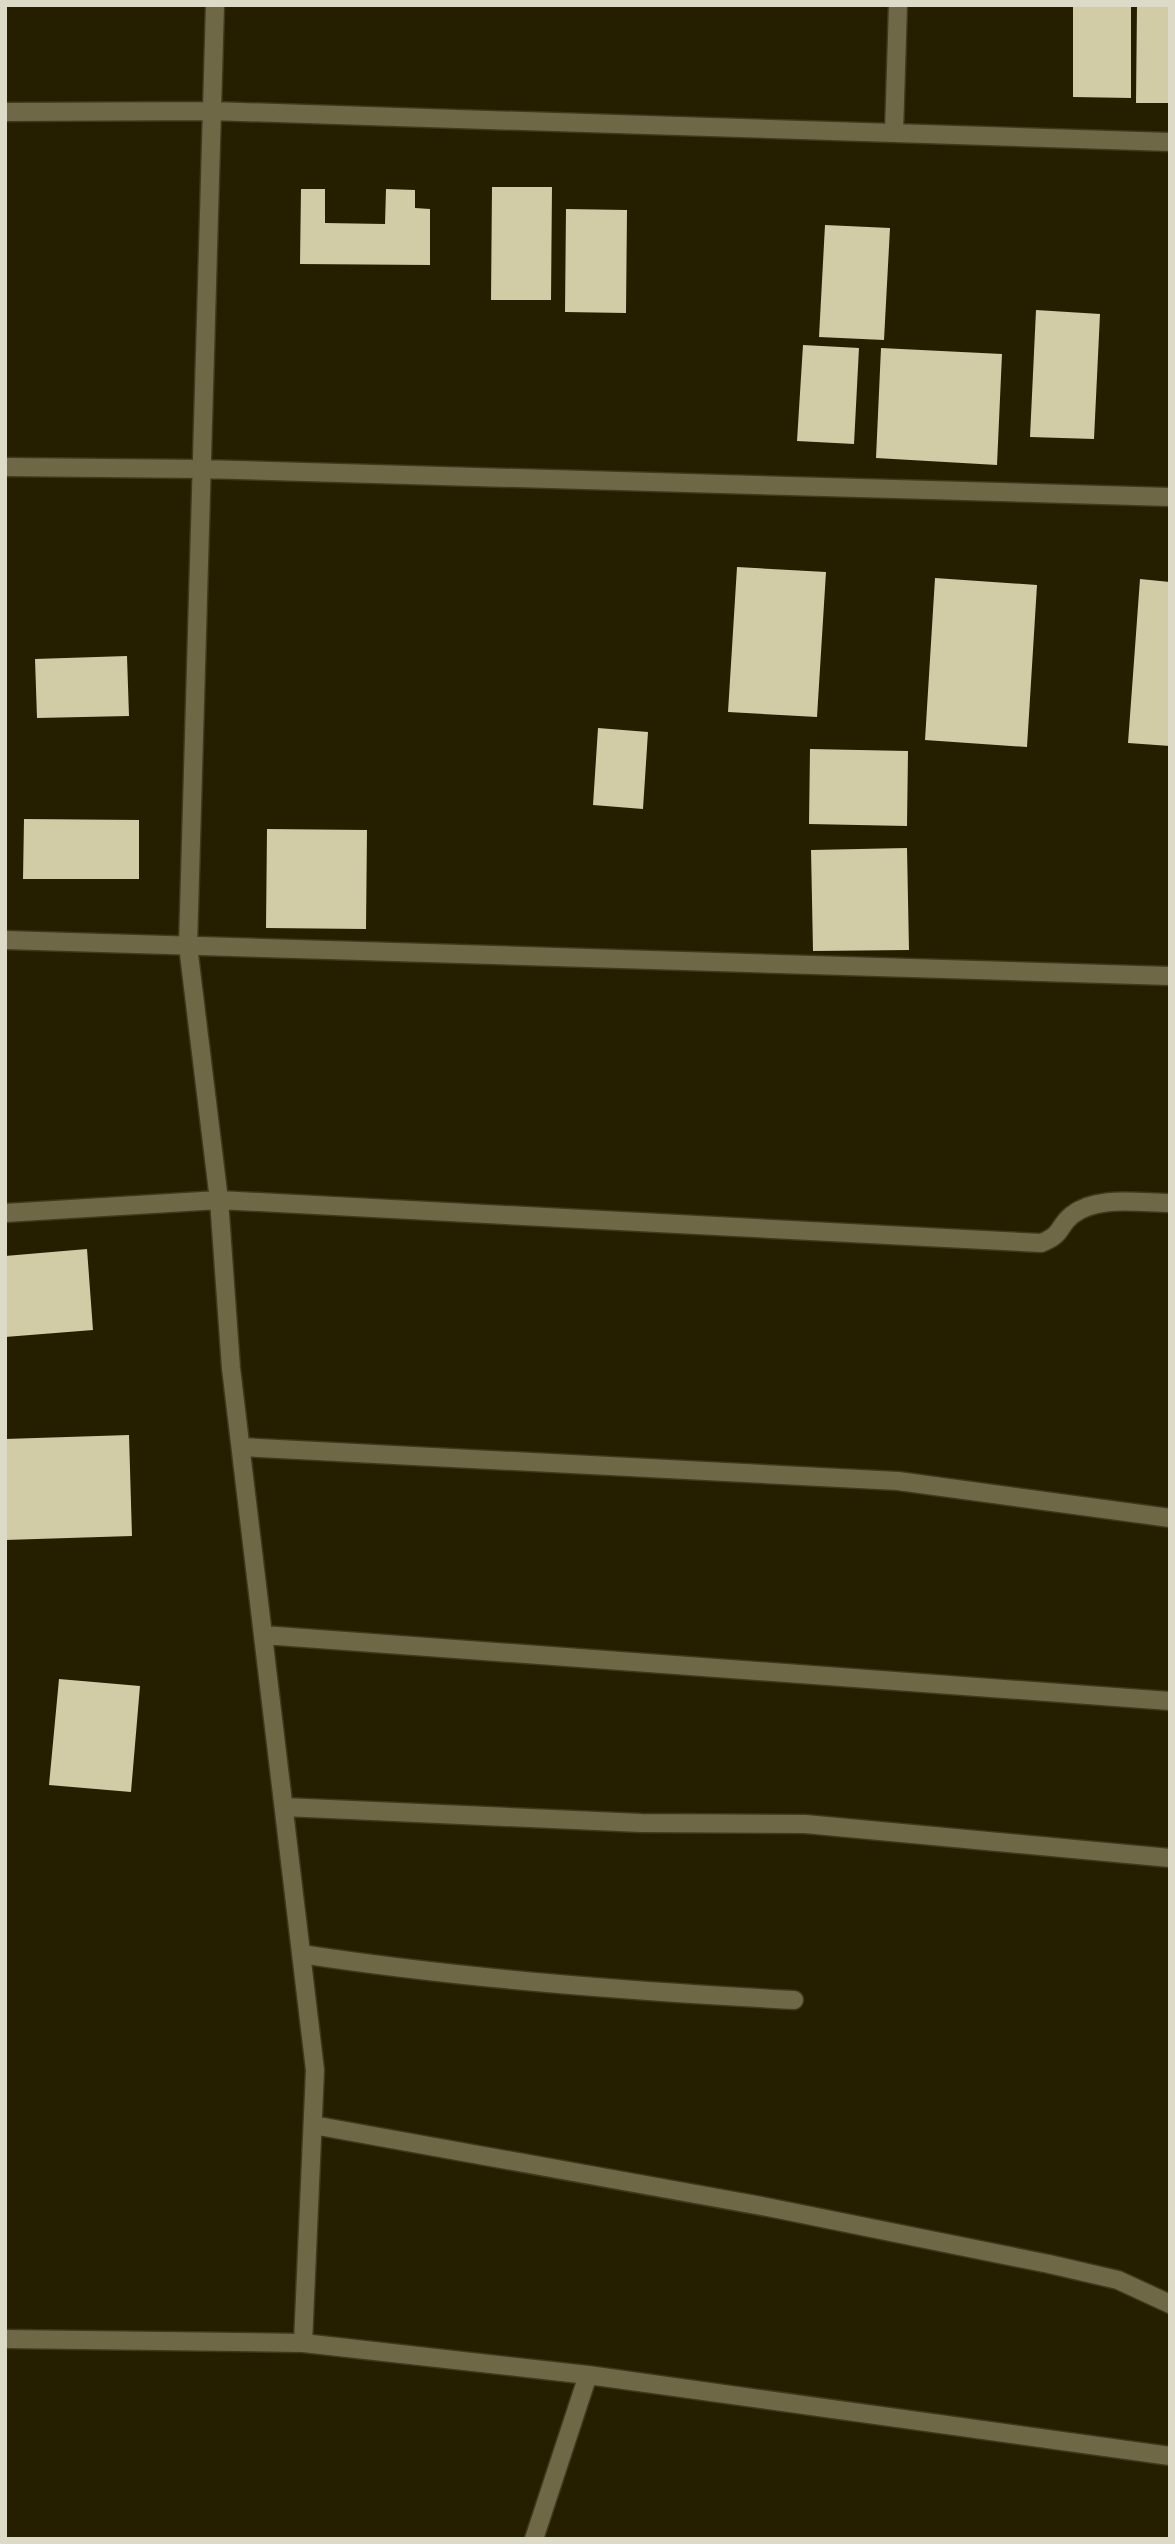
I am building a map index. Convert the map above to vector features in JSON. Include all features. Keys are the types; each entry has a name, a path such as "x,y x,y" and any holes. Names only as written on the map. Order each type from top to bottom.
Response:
{"street":[{"path":"215,5 188,946 219,1200 231,1368 315,2070 303,2343"},
{"path":"894,132 898,5"},
{"path":"5,112 212,111 1170,142"},
{"path":"5,467 201,469 1170,497"},
{"path":"5,940 1170,976"},
{"path":"5,1213 219,1200 1041,1243 1057,1237 1072,1215 1098,1204 1170,1203"},
{"path":"241,1447 898,1481 1170,1518"},
{"path":"263,1635 1170,1701"},
{"path":"284,1807 641,1823 805,1824 1170,1858"},
{"path":"301,1954 419,1972 644,1992 794,2000"},
{"path":"313,2125 767,2207 1049,2264 1118,2280 1170,2304"},
{"path":"5,2339 303,2343 588,2375 1170,2456"},
{"path":"534,2539 588,2375"}],"building":[{"path":"1073,5 1131,5 1131,98 1073,97"},
{"path":"1137,5 1170,5 1170,103 1136,103"},
{"path":"492,187 552,187 551,300 491,300"},
{"path":"301,189 325,189 325,223 385,224 386,189 415,190 415,208 430,209 430,265 300,264"},
{"path":"566,209 627,210 626,313 565,312"},
{"path":"825,225 890,228 884,340 819,337"},
{"path":"1036,310 1100,314 1094,439 1030,437"},
{"path":"803,345 859,348 854,444 797,441"},
{"path":"881,348 1002,354 997,465 876,458"},
{"path":"737,567 826,572 817,717 728,712"},
{"path":"935,578 1037,585 1027,747 925,740"},
{"path":"1140,579 1170,582 1170,746 1128,743"},
{"path":"127,656 129,716 37,718 35,659"},
{"path":"598,728 648,732 643,809 593,805"},
{"path":"810,749 908,751 907,826 809,824"},
{"path":"24,819 139,820 139,879 23,879"},
{"path":"267,829 367,830 366,929 266,928"},
{"path":"907,848 909,950 813,951 811,850"},
{"path":"87,1249 93,1330 5,1337 5,1256"},
{"path":"129,1435 132,1536 5,1540 5,1439"},
{"path":"59,1679 140,1686 131,1792 49,1785"}]}
